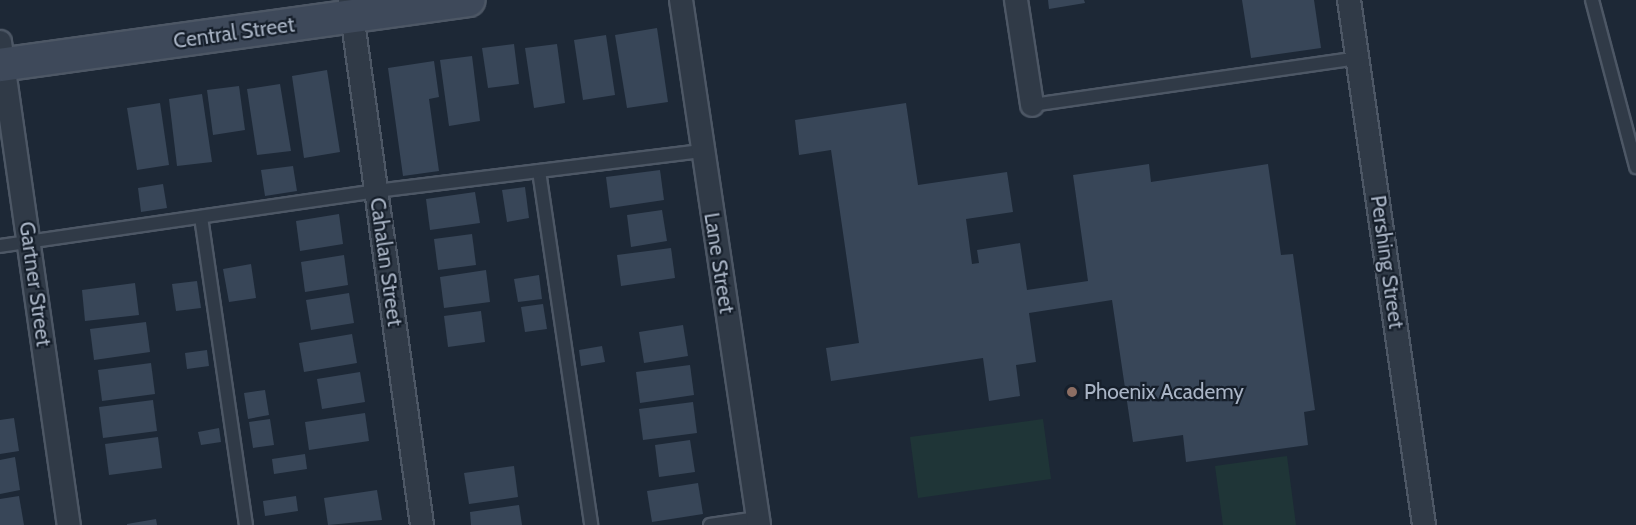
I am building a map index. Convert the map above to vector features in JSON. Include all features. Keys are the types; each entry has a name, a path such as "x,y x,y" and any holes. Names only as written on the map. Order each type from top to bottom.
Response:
{"street":[{"name":"Central Street","path":"1,57 351,8 469,0"},
{"name":"Lane Street","path":"681,0 758,521"},
{"path":"1016,0 1032,105"},
{"name":"Pershing Street","path":"1349,0 1424,525"},
{"name":"Cahalan Street","path":"351,8 422,525"},
{"name":"Gartner Street","path":"1,57 69,525"}],"lane":[{"path":"1592,0 1636,167"},
{"path":"1032,105 1357,58"},
{"path":"0,246 376,191 702,151"},
{"path":"539,171 591,525"},
{"path":"201,217 246,525"},
{"path":"710,525 758,521"}],"green space":[{"path":"1043,419 1051,479 918,498 910,437"},
{"path":"1287,456 1296,525 1223,525 1215,466"}],"building":[{"path":"1048,0 1084,0 1085,3 1049,9"},
{"path":"1242,0 1314,0 1321,48 1251,58"},
{"path":"657,28 668,102 627,108 615,35"},
{"path":"606,35 615,95 583,100 574,40"},
{"path":"514,44 519,84 488,88 482,48"},
{"path":"557,44 565,103 534,108 525,48"},
{"path":"472,56 480,121 449,126 440,60"},
{"path":"434,61 439,97 429,99 439,171 403,176 388,68"},
{"path":"327,70 340,152 304,158 292,76"},
{"path":"280,84 291,151 257,155 247,89"},
{"path":"239,86 245,130 213,135 207,90"},
{"path":"202,94 212,162 177,166 169,99"},
{"path":"160,103 169,165 137,170 127,108"},
{"path":"906,103 918,185 1007,172 1013,212 966,219 972,264 979,263 977,250 1020,243 1027,290 1088,281 1073,175 1149,164 1151,182 1268,164 1281,255 1293,254 1315,410 1304,412 1308,445 1186,462 1183,435 1133,442 1112,300 1029,313 1036,362 1016,365 1020,396 989,401 983,358 831,381 826,348 859,343 831,150 799,155 795,120"},
{"path":"293,166 297,191 265,196 261,170"},
{"path":"660,170 664,200 610,208 606,177"},
{"path":"163,184 167,208 141,212 138,188"},
{"path":"525,187 529,218 507,222 502,190"},
{"path":"475,192 480,223 430,230 426,199"},
{"path":"662,210 667,241 631,247 627,215"},
{"path":"339,214 343,244 300,251 296,221"},
{"path":"472,234 476,265 438,270 434,239"},
{"path":"671,248 675,278 621,286 617,255"},
{"path":"344,255 348,285 305,292 301,262"},
{"path":"251,264 256,298 229,302 223,269"},
{"path":"486,270 490,302 444,308 440,277"},
{"path":"539,275 542,299 518,302 514,279"},
{"path":"197,281 201,308 176,311 172,284"},
{"path":"135,283 139,315 85,321 82,290"},
{"path":"349,293 354,323 311,330 306,300"},
{"path":"543,304 547,329 525,332 521,307"},
{"path":"481,311 485,342 448,347 444,316"},
{"path":"146,322 150,352 94,360 90,329"},
{"path":"683,325 688,356 644,363 639,332"},
{"path":"352,334 357,363 304,372 299,343"},
{"path":"602,346 605,362 581,366 579,350"},
{"path":"207,350 209,366 187,369 185,353"},
{"path":"151,363 155,394 102,401 98,370"},
{"path":"690,365 694,395 640,403 636,372"},
{"path":"360,372 365,402 322,409 317,379"},
{"path":"265,390 269,415 248,419 244,393"},
{"path":"153,400 157,431 103,438 99,407"},
{"path":"693,402 697,433 643,440 639,409"},
{"path":"365,413 369,441 309,450 305,422"},
{"path":"14,418 19,451 0,454 0,420"},
{"path":"270,419 274,445 253,448 249,422"},
{"path":"219,428 221,442 201,445 198,432"},
{"path":"158,437 162,468 109,475 105,444"},
{"path":"690,440 695,472 659,477 655,445"},
{"path":"305,454 307,469 274,474 272,459"},
{"path":"15,457 20,490 0,494 0,460"},
{"path":"514,466 518,497 469,504 464,473"},
{"path":"698,483 703,514 652,522 647,491"},
{"path":"377,490 382,520 328,525 324,498"},
{"path":"19,496 24,525 0,525 0,499"},
{"path":"296,496 298,511 265,516 263,501"},
{"path":"519,505 522,525 471,525 470,512"},
{"path":"156,519 157,525 127,525 127,524"}],"place":[{"name":"Phoenix Academy","path":"1072,392"}]}
